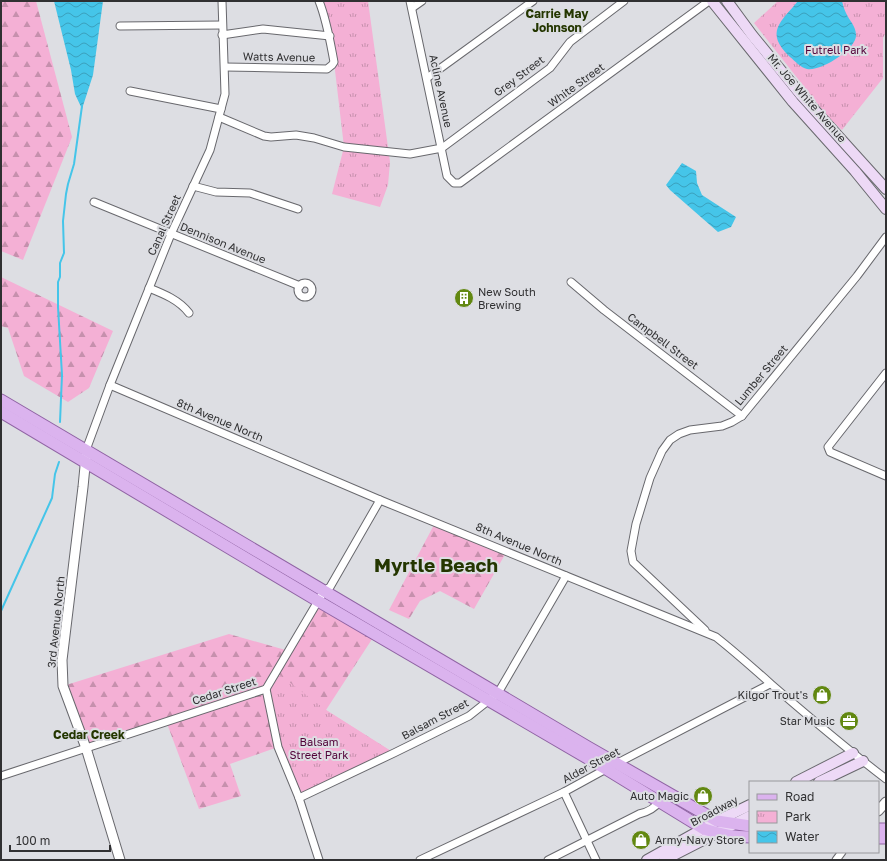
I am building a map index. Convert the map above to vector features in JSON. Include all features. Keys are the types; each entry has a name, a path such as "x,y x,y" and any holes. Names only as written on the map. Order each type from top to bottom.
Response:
{"main road":[{"name":"Mr. Joe White Avenue","path":"711,1 794,102 855,171 886,209"},
{"name":"Mr. Joe White Avenue","path":"727,1 752,35 801,95 886,189"},
{"path":"1,400 86,450 489,700 660,801 704,829 738,838 749,837"},
{"path":"1,412 85,462 321,596 498,693 717,821 749,826"},
{"path":"798,781 853,753"},
{"path":"821,781 862,761"},
{"name":"Broadway","path":"647,860 717,821 749,805"},
{"name":"Broadway","path":"664,860 749,816"}],"street":[{"name":"Canal Street","path":"86,450 110,385 171,234 210,150 225,94 222,1"},
{"path":"222,35 263,29 330,36 319,1"},
{"path":"411,5 422,1"},
{"path":"427,78 533,1"},
{"name":"White Street","path":"454,183 460,183 470,178 711,1"},
{"name":"Grey Street","path":"442,148 550,68 570,42 619,2"},
{"name":"Acline Avenue","path":"411,5 447,176 454,183"},
{"path":"120,26 222,25"},
{"name":"Watts Avenue","path":"225,67 327,69 332,66 334,62 330,36"},
{"path":"130,91 220,113 264,136 271,137 296,135 314,138 344,147 410,154 442,148"},
{"path":"193,186 216,192 250,193 298,209"},
{"name":"Dennison Avenue","path":"94,202 300,286"},
{"name":"Lumber Street","path":"709,634 633,562 631,552 636,524 650,478 662,451 670,440 679,434 690,430 722,426 742,416 857,276 886,237"},
{"name":"Campbell Street","path":"571,282 604,310 742,416"},
{"path":"149,288 169,296 183,304 189,313"},
{"path":"886,373 828,447 830,452 886,476"},
{"name":"8th Avenue North","path":"110,385 380,500 716,637 862,761 886,779"},
{"name":"3rd Avenue North","path":"86,450 62,660 63,686 86,748 120,860"},
{"name":"Cedar Street","path":"1,776 266,689 321,596 330,587 380,500"},
{"name":"Balsam Street","path":"299,798 469,716 498,693 566,576"},
{"name":"Alder Street","path":"420,860 564,792 616,763 770,684"},
{"path":"266,689 278,747 299,798 319,860"},
{"path":"564,792 596,860"},
{"path":"548,860 639,814 655,808 660,801"},
{"path":"879,810 886,802"}],"green space":[{"path":"1,1 36,1 72,137 23,260 1,251"},
{"path":"319,1 368,1 390,162 388,185 380,207 332,194 344,147 334,62"},
{"name":"Futrell Park","path":"778,1 886,1 886,32 883,38 883,78 842,130 828,117 754,23"},
{"path":"1,277 113,331 89,388 68,402 24,376 8,328 1,326"},
{"path":"436,521 507,551 474,609 440,591 420,601 409,619 389,610"},
{"path":"318,601 376,633 326,710 394,753 278,747 230,764 241,796 199,809 166,721 86,748 63,686 229,634 289,651"},
{"name":"Balsam Street Park","path":"276,672 326,710 394,753 299,798 278,747 266,689"}],"water":[{"path":"54,1 103,1 93,75 82,109 75,94 71,70"},
{"path":"798,1 842,1 845,12 856,32 855,41 851,47 837,58 813,69 803,67 790,57 778,41 777,34 781,21"},
{"path":"682,163 696,171 697,183 702,195 736,217 731,227 718,232 666,185"}],"waterway":[{"path":"60,422 62,375 58,282 60,277 60,263 64,253 63,221 66,194 74,164 82,106"},
{"path":"1,611 52,498 55,474 59,462"}],"place":[{"name":"New South Brewing","path":"464,298"},
{"name":"Kilgor Trout's","path":"822,695"},
{"name":"Star Music","path":"849,721"},
{"name":"Auto Magic","path":"703,796"},
{"name":"Army-Navy Store","path":"641,840"}],"district":[{"name":"Carrie May Johnson","path":"557,21"},
{"name":"Myrtle Beach","path":"436,565"},
{"name":"Cedar Creek","path":"89,735"}]}
